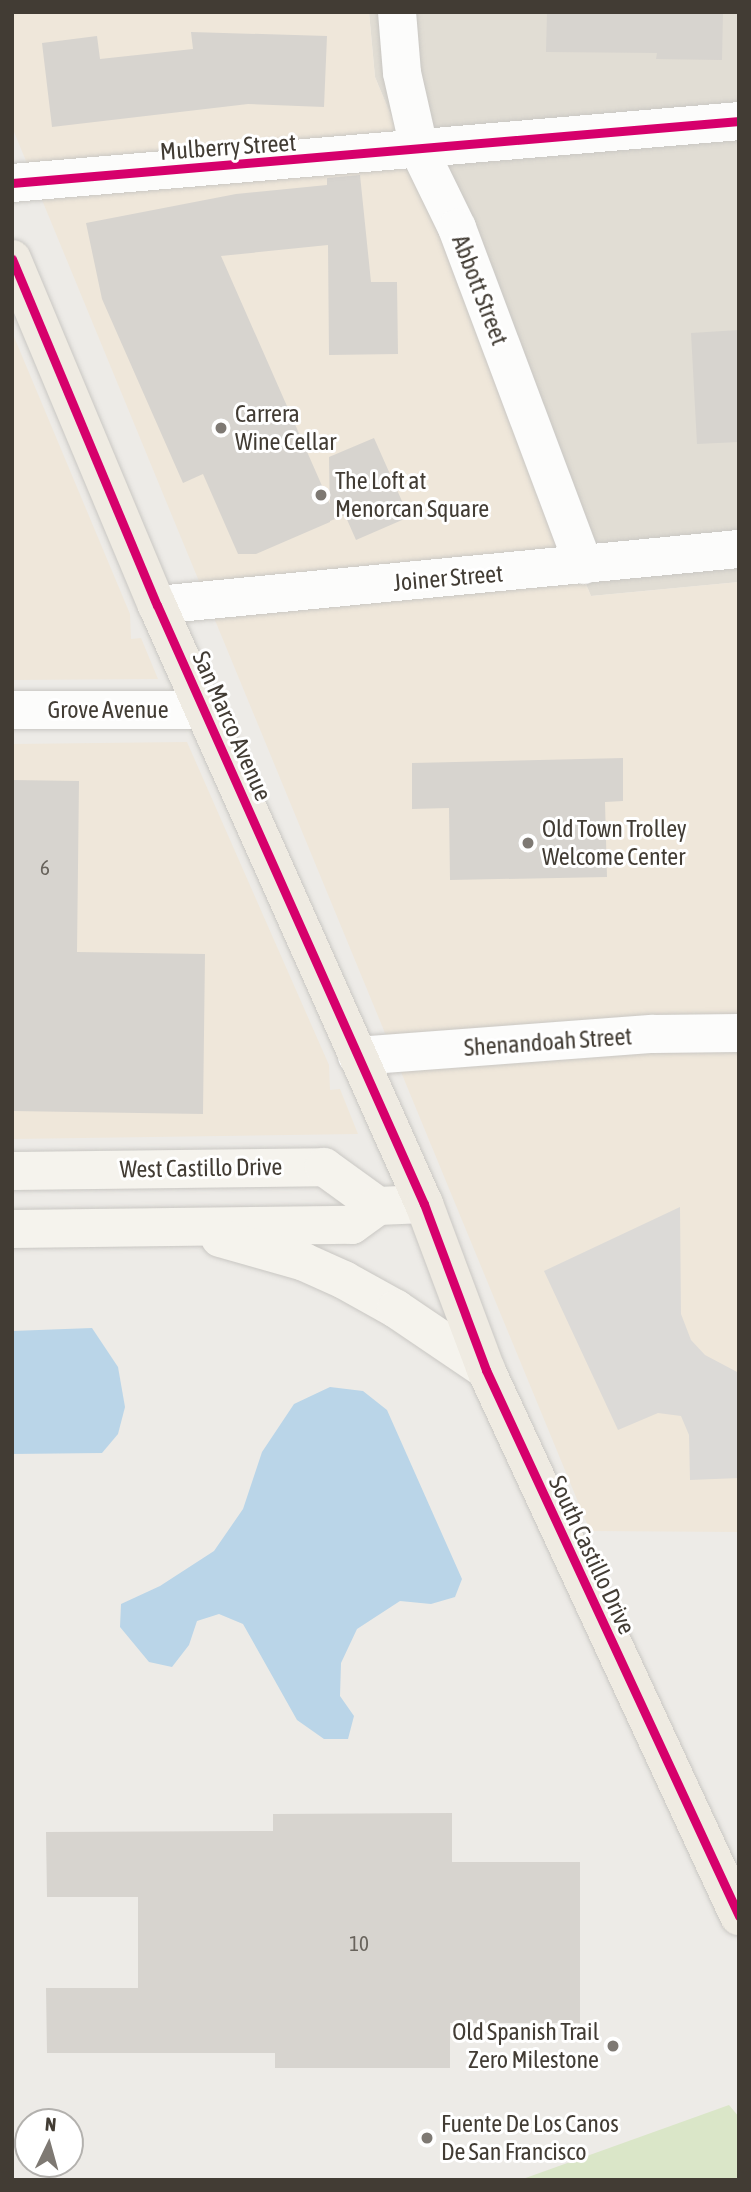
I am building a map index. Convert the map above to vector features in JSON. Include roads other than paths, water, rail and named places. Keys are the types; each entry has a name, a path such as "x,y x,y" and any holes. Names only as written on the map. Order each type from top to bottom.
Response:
{"main road":[{"name":"San Marco Avenue","path":"12,259 157,605 424,1204"},
{"name":"West Castillo Drive","path":"12,1171 324,1167 378,1206"},
{"path":"12,1229 352,1225 378,1206 424,1204"},
{"name":"South Castillo Drive","path":"424,1204 486,1370 739,1916"},
{"path":"178,1225 304,1262 344,1280 396,1308 486,1370"}],"street":[{"name":"Abbott Street","path":"397,12 402,73 420,152 457,228 584,565"},
{"name":"Mulberry Street","path":"12,183 420,152 739,121"},
{"name":"Joiner Street","path":"157,605 739,549"},
{"name":"Grove Avenue","path":"12,710 204,710"},
{"name":"Shenandoah Street","path":"357,1056 739,1032"}],"water":[{"path":"92,1328 118,1367 125,1407 118,1434 102,1453 12,1454 12,1331"},
{"path":"330,1387 363,1391 387,1410 462,1579 455,1597 431,1604 400,1601 357,1629 341,1663 340,1696 354,1716 348,1739 324,1739 297,1720 243,1624 219,1614 197,1621 189,1645 172,1667 149,1662 120,1627 121,1604 160,1586 214,1551 243,1509 262,1452 294,1404"}],"place":[{"name":"Carrera Wine Cellar","path":"221,428"},
{"name":"The Loft at Menorcan Square","path":"321,495"},
{"name":"Old Town Trolley Welcome Center","path":"528,843"},
{"name":"Old Spanish Trail Zero Milestone","path":"613,2046"},
{"name":"Fuente De Los Canos De San Francisco","path":"427,2138"}]}
